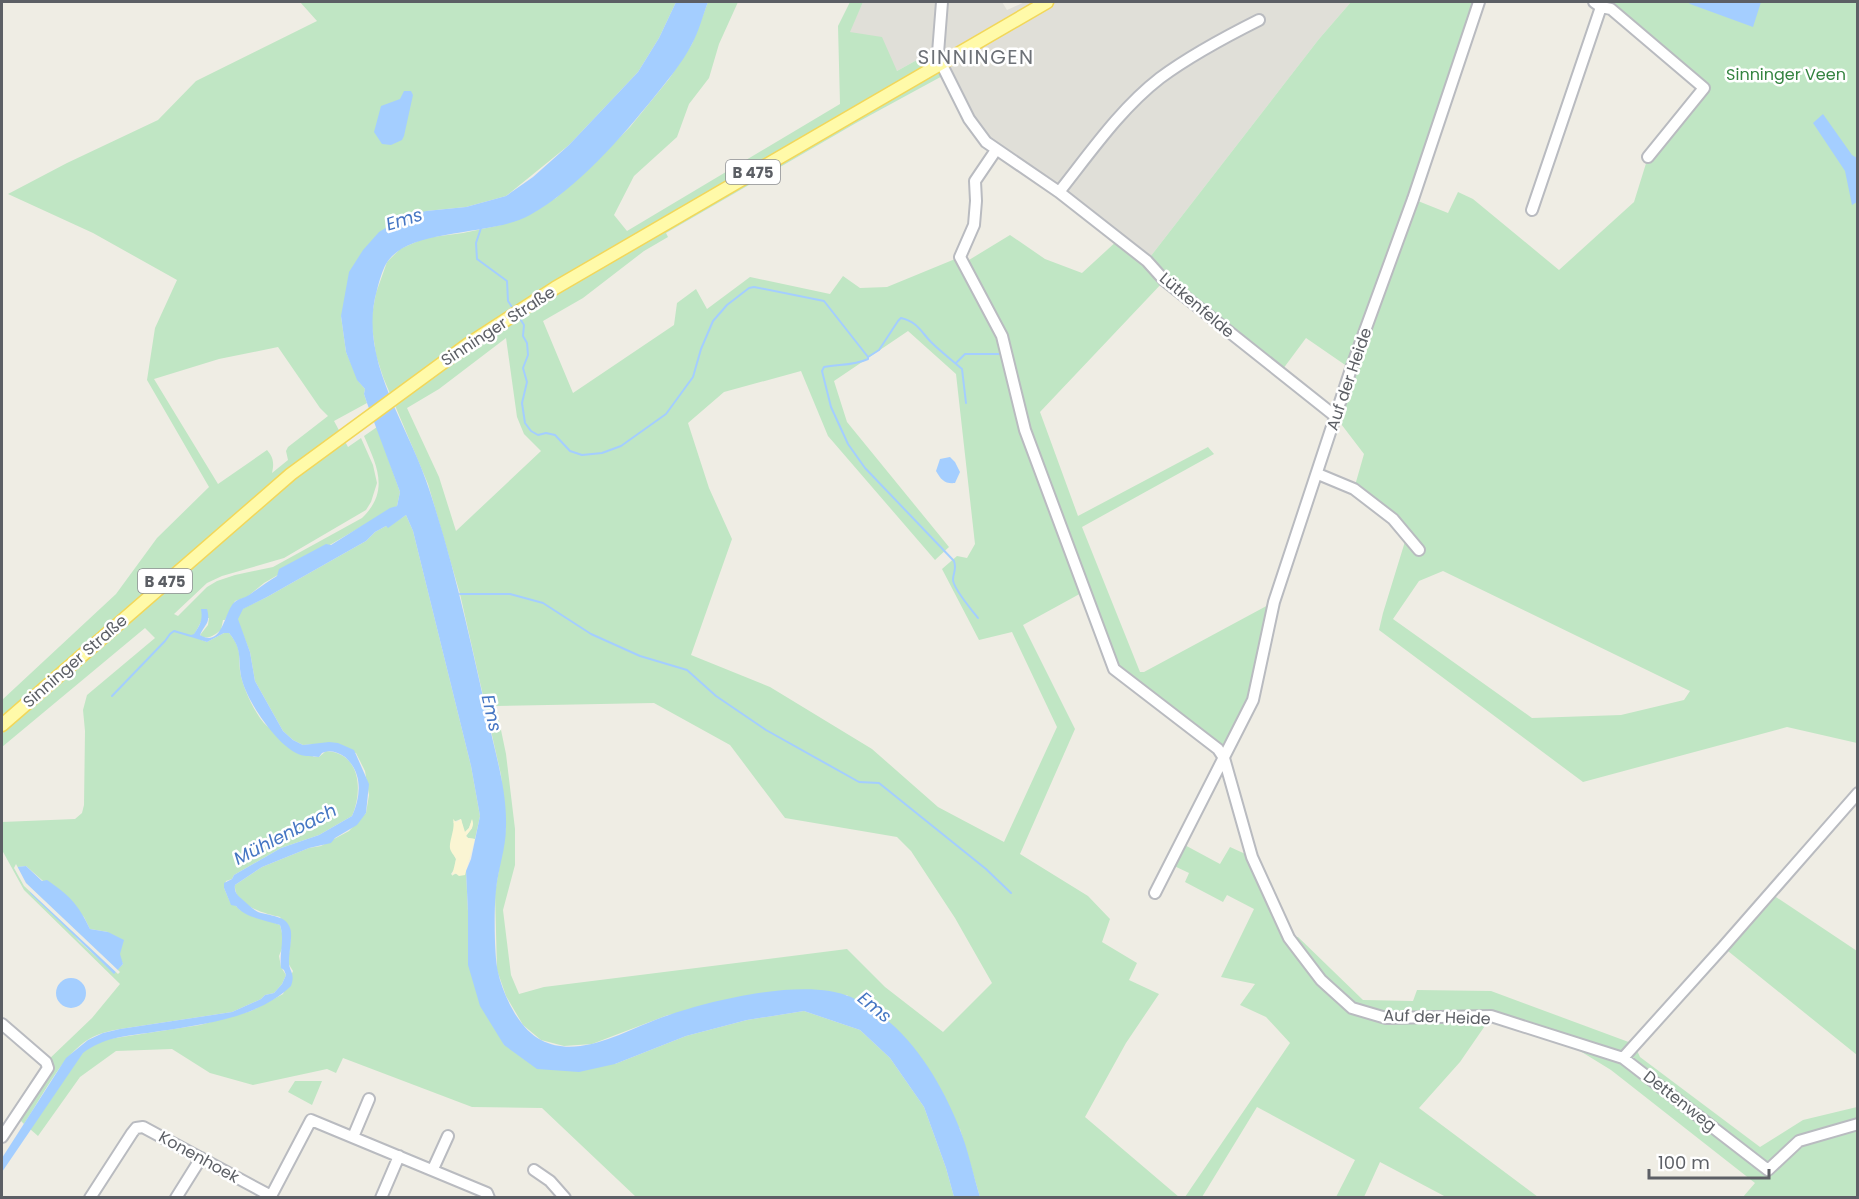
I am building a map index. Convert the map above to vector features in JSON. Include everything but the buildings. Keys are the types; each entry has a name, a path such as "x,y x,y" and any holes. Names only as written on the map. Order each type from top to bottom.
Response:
{"main road":[{"name":"Sinninger Straße","path":"2,725 291,474 430,371 532,302 654,229 1047,2"}],"street":[{"path":"941,63 938,53 942,2"},
{"name":"Auf der Heide","path":"1155,893 1253,700 1274,602 1335,417 1413,199 1479,2"},
{"path":"1532,210 1597,4 1611,9 1704,88 1648,157"},
{"path":"1059,192 1116,120 1159,79 1221,39 1259,20"},
{"name":"Lütkenfelde","path":"941,63 969,119 986,142 1059,192 1147,261 1164,280 1335,417"},
{"name":"Auf der Heide","path":"996,150 975,181 974,225 960,257 1002,336 1025,430 1114,669 1218,748 1224,758 1252,857 1289,938 1321,980 1352,1008 1386,1018 1491,1016 1623,1058"},
{"path":"1317,474 1354,489 1393,519 1419,550"},
{"path":"1623,1058 1857,793"},
{"path":"2,1024 46,1062 48,1068 2,1137"},
{"name":"Dettenweg","path":"1623,1058 1768,1170 1799,1141 1857,1124"},
{"path":"353,1137 369,1099"},
{"path":"271,1197 311,1120 433,1169 487,1193 489,1197"},
{"name":"Konenhoek","path":"90,1197 136,1128 143,1127 271,1197"},
{"path":"433,1169 448,1136"},
{"path":"381,1197 399,1156"},
{"path":"176,1197 201,1158"},
{"path":"534,1170 550,1181 565,1197"}],"shaded area":[{"path":"863,2 1002,2 1007,10 1025,2 1351,2 1319,39 1147,261 986,142 933,51 897,71 849,32"}],"green space":[{"path":"300,2 676,2 659,38 638,72 569,145 506,196 466,207 426,211 341,316 346,352 359,382 365,389 367,403 334,421 348,447 361,438 373,465 377,483 366,510 284,558 222,576 207,583 174,614 178,616 207,587 217,581 273,567 362,518 371,508 378,488 376,468 364,436 377,427 400,492 397,506 264,583 247,597 235,601 223,620 221,630 208,637 200,635 208,625 209,618 203,618 194,635 191,636 207,642 224,633 229,633 237,645 245,688 263,722 314,757 319,757 326,751 338,753 353,766 356,775 358,796 352,816 319,835 281,848 226,881 224,888 230,902 240,910 280,925 283,946 279,956 281,967 286,975 282,984 274,993 265,995 232,1012 120,1029 93,1037 79,1046 61,1066 24,1124 19,1119 46,1062 92,1018 120,984 24,890 2,850 2,822 75,819 82,813 85,731 83,710 87,695 155,638 145,628 2,747 2,700 116,594 157,538 209,487 147,380 155,328 177,280 93,233 8,194 158,120 196,81 317,21","holes":["278,347 328,416 288,447 286,451 288,460 272,473 273,461 267,450 218,484 154,379 219,359","26,866 84,917 90,929 108,932 123,964 114,973 79,941 18,867"]},
{"name":"Sinninger Veen","path":"708,2 738,2 719,44 709,78 689,104 677,137 634,176 614,215 627,231 840,104 838,26 850,2 863,2 850,32 882,37 897,71 933,51 946,74 856,123 666,233 668,237 644,251 583,298 543,321 573,393 674,325 677,303 696,289 707,309 750,277 830,294 843,276 860,288 887,287 960,257 969,260 1010,235 1045,259 1082,273 1119,239 1147,261 1319,39 1351,2 1479,2 1413,199 1448,213 1458,192 1473,199 1559,270 1634,202 1648,157 1703,88 1611,9 1608,2 1857,2 1857,743 1787,727 1583,782 1379,630 1407,535 1354,489 1364,454 1335,416 1351,369 1306,338 1280,373 1164,281 1040,412 1078,516 1208,447 1214,454 1082,527 1140,672 1144,672 1274,602 1253,700 1224,758 1114,669 1085,591 1023,625 1075,729 1020,854 1088,896 1110,919 1102,942 1137,963 1129,980 1159,994 1126,1043 1085,1117 1179,1197 980,1197 960,1129 847,995 668,1015 592,1044 564,1046 541,1040 523,1025 506,996 497,970 495,893 506,827 501,775 460,594 428,484 383,377 376,355 371,320 376,293 387,262 400,249 425,238 501,225 556,198 630,127 669,79 692,44","holes":["908,331 956,374 975,544 967,558 957,556 942,569 979,640 1012,632 1057,727 1004,842 938,807 872,749 770,687 691,655 732,539 709,488 688,423 724,392 801,371 828,436 935,560 949,547 847,422 834,381","506,338 517,417 524,434 541,451 456,531 439,477 407,408 439,389","1443,571 1690,691 1684,700 1621,715 1532,718 1393,619 1419,581","654,703 730,745 785,818 897,837 911,851 955,918 992,983 943,1032 885,987 847,949 544,987 519,994 511,975 503,910 515,865 515,829 506,754 496,706"]},
{"path":"406,515 413,531 471,766 480,816 475,839 466,836 472,828 472,820 464,833 461,819 453,822 456,824 451,845 456,859 455,868 451,874 466,871 468,912 504,1045 615,1064 686,1036 747,1020 804,1011 860,1030 890,1058 924,1107 954,1197 636,1197 542,1108 472,1107 343,1058 336,1073 327,1069 253,1085 210,1073 172,1049 116,1051 80,1077 38,1136 30,1129 83,1052 94,1044 109,1039 200,1025 251,1011 283,994 293,971 288,963 291,936 280,917 266,914 244,903 236,892 235,885 262,867 309,848 321,846 349,831 366,813 369,795 365,771 356,753 315,744 303,745 283,731 255,681 250,652 237,619 242,609 366,541 375,532 388,527"},
{"path":"1181,843 1220,864 1230,847 1252,857 1289,938 1298,937 1363,1000 1413,1001 1417,990 1491,991 1634,1044 1640,1057 1760,1147 1803,1120 1857,1107 1857,1197 1743,1197 1755,1183 1611,1070 1554,1035 1491,1017 1460,1062 1419,1108 1538,1197 1446,1197 1380,1162 1364,1197 1336,1197 1355,1160 1257,1107 1202,1197 1185,1197 1290,1043 1266,1017 1240,1005 1255,984 1221,977 1254,909 1227,895 1223,902 1185,882 1189,873 1170,864"},
{"path":"1770,893 1857,951 1857,1055 1723,947"},
{"path":"295,1081 322,1081 312,1105 288,1092"}],"sand":[{"path":"453,819 456,822 461,819 465,832 472,819 473,826 466,836 475,839 465,875 459,876 455,873 452,876 456,859 450,848"}],"water":[{"name":"Ems","path":"676,2 708,2 694,39 684,58 665,84 597,162 565,191 530,215 494,227 431,238 397,252 386,264 377,290 373,316 374,341 379,366 420,465 439,519 464,612 502,782 506,827 495,898 495,944 498,972 508,1001 526,1028 541,1040 569,1047 599,1042 698,1006 753,994 807,989 831,991 851,997 870,1007 887,1020 903,1035 930,1069 959,1127 980,1197 954,1197 924,1107 890,1058 860,1030 804,1011 747,1020 686,1036 615,1064 579,1072 537,1069 504,1045 480,1006 468,965 466,871 471,859 480,816 471,766 413,531 406,515 388,528 386,526 375,532 366,541 243,609 238,619 250,652 255,681 283,731 303,745 329,742 354,750 369,784 366,813 357,825 335,838 331,843 309,848 262,867 235,885 237,894 254,910 281,918 288,924 291,934 289,960 293,978 291,986 260,1007 224,1020 114,1038 83,1053 2,1172 2,1158 66,1058 88,1040 120,1029 232,1012 265,995 274,993 282,984 286,975 281,968 280,925 250,916 231,905 224,883 281,848 319,835 352,816 359,785 351,763 340,754 328,751 319,757 302,755 280,741 250,700 242,680 237,645 229,633 224,633 207,642 191,637 201,622 201,609 207,609 208,617 200,635 208,638 214,637 219,632 232,605 277,576 279,569 326,544 331,545 390,508 397,506 400,492 367,403 365,389 357,380 346,352 341,316 349,272 363,250 379,232 402,218 426,211 466,207 506,196 533,177 569,145 638,72 659,38"},
{"path":"1688,2 1761,2 1753,27"},
{"path":"404,91 411,91 413,95 404,136 402,140 391,145 382,144 374,132 381,106 400,99"},
{"path":"1823,114 1852,155 1857,158 1857,202 1852,205 1845,171 1813,123"},
{"path":"950,457 960,472 955,483 944,481 936,471 940,459"},
{"path":"26,866 42,881 47,880 67,896 77,906 90,929 108,932 124,940 120,954 123,964 114,974 31,894 17,867"},
{"path":"71,978 82,982 86,993 82,1004 71,1008 60,1004 56,993 60,982"}],"pier":[{"path":"16,864 26,883 120,972 118,974 24,886 14,868"}],"waterway":[{"path":"481,228 476,243 477,259 507,281 508,301 514,310"},
{"path":"519,317 524,325 523,336 527,343 528,355 523,368 527,382 522,403 525,423 531,431 538,435 546,433 555,435 570,451 582,455 602,453 621,446 666,414 693,377 701,349 713,321 727,305 749,288 754,287 824,301 868,357 857,363 824,367 822,371 831,407 848,444 865,468 954,561 954,584 978,618"},
{"path":"868,357 879,350 901,318 907,320 962,369 966,403"},
{"path":"956,363 965,354 999,354"},
{"path":"460,594 510,594 543,603 591,634 640,656 687,670 716,696 766,730 859,782 879,783 986,869 1011,893"},
{"path":"112,696 170,634 174,631 191,636"}],"district":[{"name":"SINNINGEN","path":"976,57"}],"water label":[{"name":"Mühlenbach","path":"285,834"}]}
